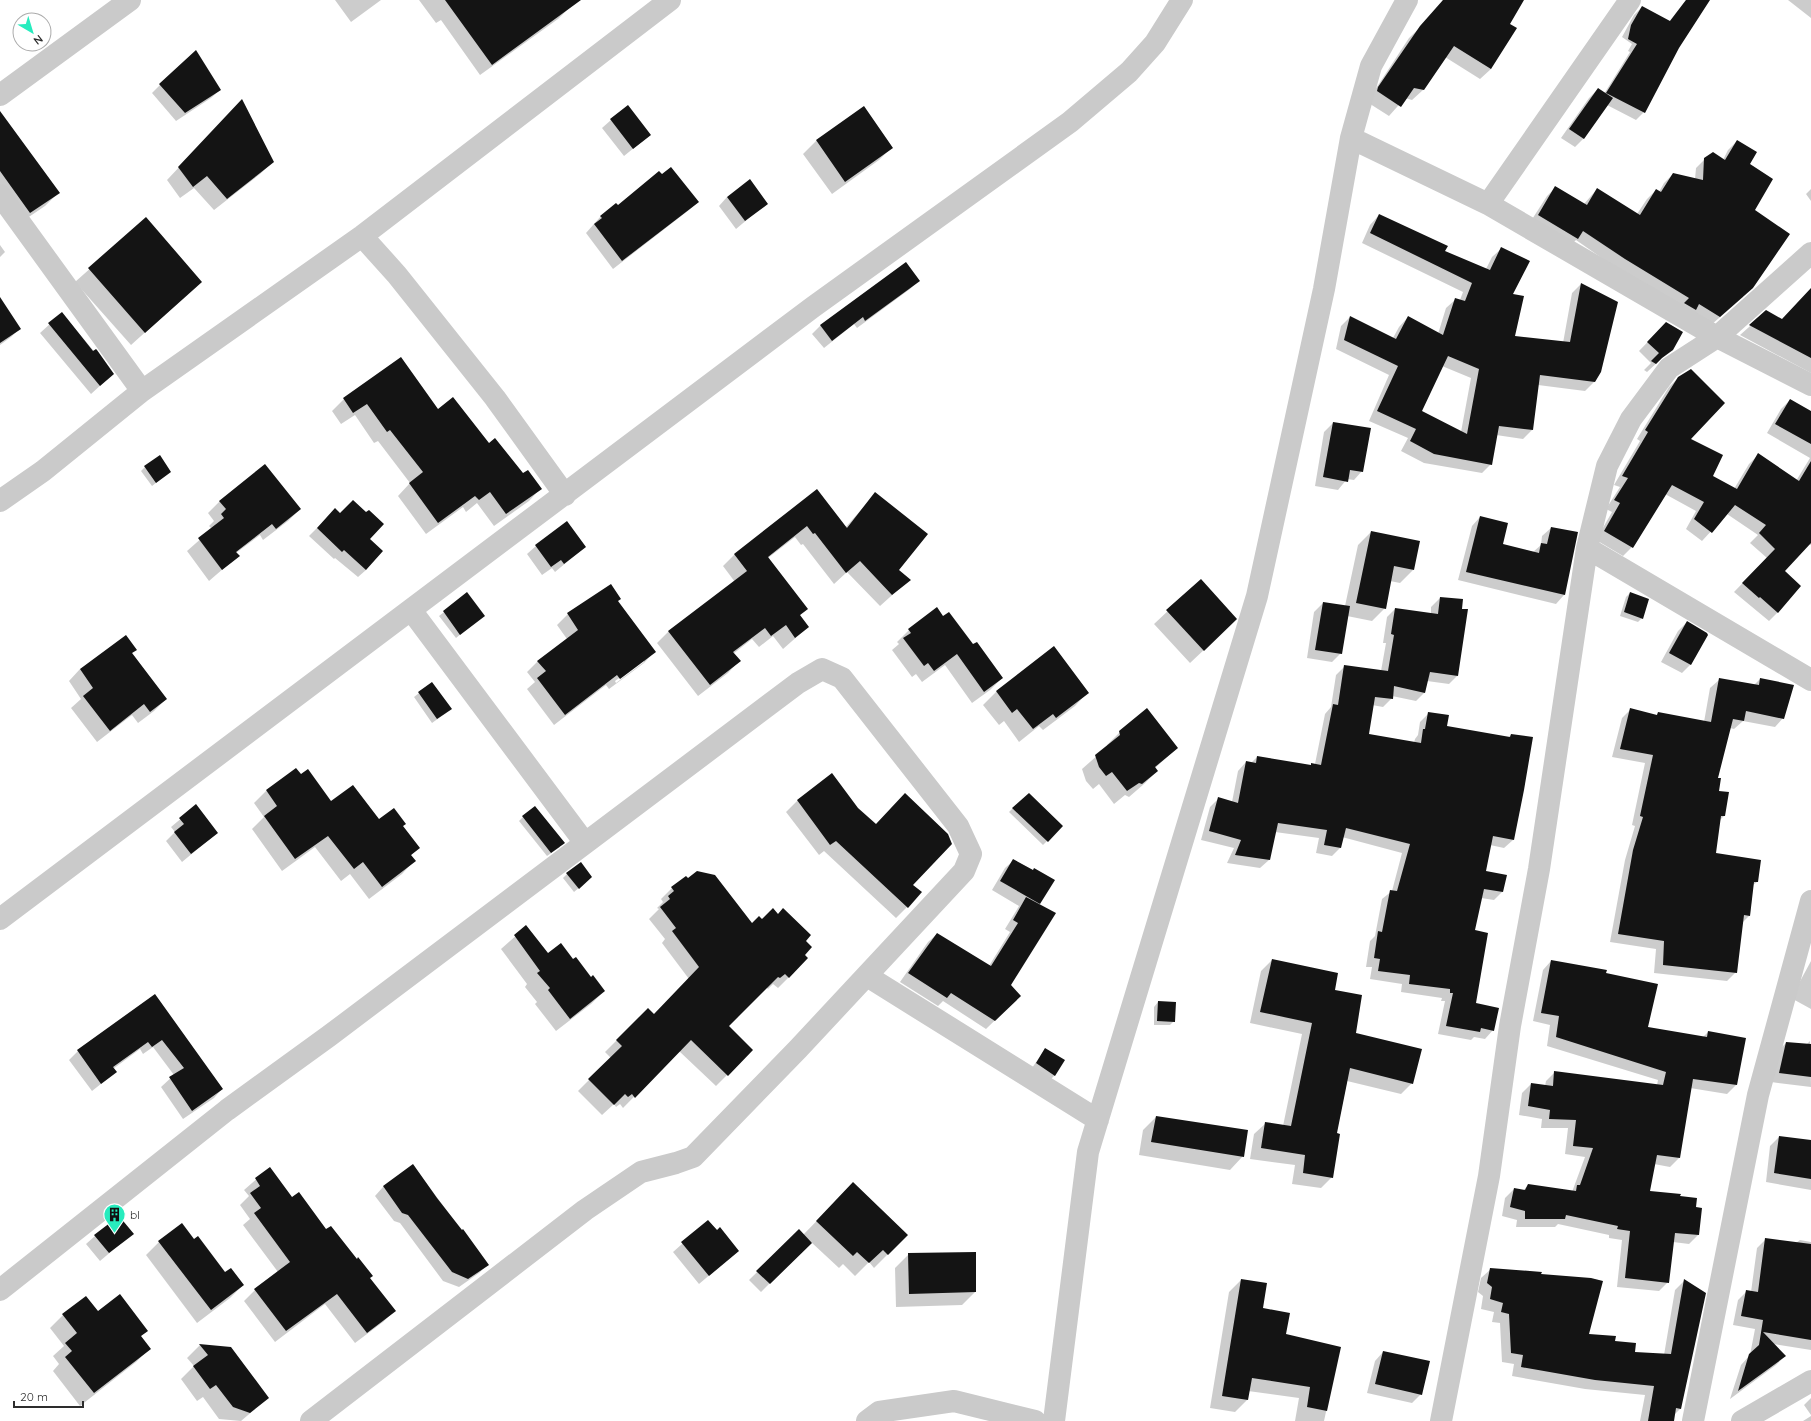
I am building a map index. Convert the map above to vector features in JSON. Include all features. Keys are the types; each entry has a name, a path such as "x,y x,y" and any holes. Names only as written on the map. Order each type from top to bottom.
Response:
{"street":[{"path":"0,96 130,0"},
{"path":"0,501 43,471 142,391 362,236 670,0"},
{"path":"0,919 565,495 813,306 1070,122 1130,72 1155,43 1182,0"},
{"path":"1054,1421 1088,1152 1257,596 1324,289 1351,138 1371,66 1407,0"},
{"path":"1488,204 1630,0"},
{"path":"1351,138 1488,204 1717,337 1811,385"},
{"path":"0,195 142,391"},
{"path":"362,236 396,275 496,398 565,495"},
{"path":"1441,1421 1489,1176 1510,1026 1539,869 1588,548 1607,466 1631,419 1669,368 1717,337 1811,253"},
{"path":"1588,548 1811,680"},
{"path":"411,610 585,843"},
{"path":"0,1290 227,1110 323,1040 798,683 822,668 842,678 958,826 971,854 964,871 867,976 693,1157 641,1172 585,1210 311,1421"},
{"path":"1693,1421 1758,1095 1811,901"},
{"path":"867,976 1098,1120"},
{"path":"1742,1421 1811,1381"},
{"path":"867,1421 879,1412 954,1401 1035,1421"}],"building":[{"path":"445,0 581,0 492,65"},
{"path":"1443,0 1524,0 1510,24 1517,28 1491,69 1454,46 1424,90 1414,88 1401,107 1377,91 1378,87 1420,26"},
{"path":"1686,0 1710,0 1679,48 1645,113 1606,93 1637,44 1628,39 1631,25 1642,6 1670,21"},
{"path":"196,50 221,90 185,113 159,84"},
{"path":"1598,88 1613,98 1584,139 1569,129"},
{"path":"242,99 274,162 227,199 207,176 193,187 178,167"},
{"path":"628,105 651,135 633,149 610,119"},
{"path":"864,106 893,148 845,182 816,140"},
{"path":"0,111 60,193 30,213 0,171"},
{"path":"1737,140 1757,152 1750,164 1773,179 1755,210 1790,234 1753,288 1720,317 1699,304 1696,310 1684,303 1689,298 1625,259 1583,231 1578,239 1538,215 1555,186 1587,205 1597,188 1640,215 1656,189 1661,192 1673,173 1703,180 1704,158 1713,152 1725,160"},
{"path":"671,167 699,202 622,261 594,224 602,218 600,216 616,203 618,205 659,171 662,174"},
{"path":"750,179 768,204 745,221 727,197"},
{"path":"1379,214 1448,246 1445,251 1490,270 1501,247 1530,261 1513,294 1524,296 1515,336 1570,342 1581,283 1618,302 1601,372 1595,382 1540,375 1533,430 1499,426 1492,465 1434,454 1410,441 1416,429 1377,411 1398,366 1344,340 1350,316 1396,339 1408,316 1443,335 1455,298 1465,301 1472,283 1370,233","holes":["1448,356 1479,369 1467,434 1422,411"]},
{"path":"146,217 202,282 145,333 88,268"},
{"path":"906,262 920,281 865,321 863,317 832,341 820,325"},
{"path":"1811,288 1811,358 1749,325 1766,310 1782,319"},
{"path":"0,297 21,329 0,343"},
{"path":"62,312 93,351 96,349 97,350 114,374 100,386 48,323"},
{"path":"1666,322 1683,332 1673,350 1656,364 1651,361 1659,353 1647,342"},
{"path":"401,357 438,409 453,397 489,443 495,438 523,473 528,470 542,489 506,514 490,492 479,500 475,496 438,523 409,483 423,472 390,430 387,432 367,404 353,413 343,398"},
{"path":"1691,369 1725,403 1691,439 1723,455 1713,476 1737,489 1758,453 1799,481 1811,461 1811,543 1785,571 1801,586 1778,613 1742,583 1775,549 1759,533 1766,525 1735,505 1712,533 1694,519 1704,502 1672,485 1633,548 1604,531 1620,503 1614,500 1628,478 1622,476 1648,432 1645,430 1678,377"},
{"path":"1790,399 1811,411 1811,444 1775,424"},
{"path":"1333,422 1371,428 1363,472 1350,470 1348,482 1323,477"},
{"path":"160,455 171,472 156,483 144,466"},
{"path":"265,464 301,509 276,529 272,524 236,552 240,556 222,570 198,538 224,518 221,514 226,509 219,501"},
{"path":"817,489 847,528 875,492 928,534 899,570 911,580 892,595 860,561 846,573 815,533 813,534 807,526 768,557 808,609 800,615 809,627 795,638 786,625 771,636 765,628 733,652 741,661 710,685 668,631 747,571 734,554"},
{"path":"353,500 366,512 369,510 384,524 370,539 383,551 366,570 344,550 342,552 317,528 335,508 340,513"},
{"path":"1480,516 1508,523 1503,544 1539,553 1541,543 1547,544 1551,527 1578,532 1565,595 1466,572"},
{"path":"567,521 586,547 564,564 561,560 551,567 535,545"},
{"path":"1371,531 1420,541 1414,570 1394,566 1386,609 1356,603"},
{"path":"1201,579 1237,619 1204,651 1166,610"},
{"path":"611,584 621,599 618,601 656,652 620,679 617,675 565,715 537,678 546,671 537,661 578,630 567,613"},
{"path":"467,592 485,616 460,635 443,611"},
{"path":"1630,592 1649,599 1643,619 1624,612"},
{"path":"1440,597 1463,599 1462,609 1468,609 1458,676 1430,672 1425,693 1394,686 1393,699 1375,697 1369,734 1421,743 1428,712 1449,715 1447,726 1510,737 1511,734 1533,737 1514,840 1493,836 1486,871 1507,875 1503,892 1484,889 1475,930 1488,933 1476,1003 1499,1008 1494,1031 1481,1028 1480,1032 1446,1026 1453,993 1450,993 1450,989 1409,984 1410,975 1378,971 1380,959 1374,958 1378,931 1382,932 1390,890 1397,891 1410,844 1346,828 1341,848 1324,845 1327,830 1278,823 1270,860 1235,855 1241,840 1209,831 1218,797 1238,803 1246,761 1256,763 1257,756 1311,765 1311,763 1321,765 1333,704 1338,705 1344,665 1388,671 1394,635 1391,634 1395,608 1438,614"},
{"path":"1323,602 1350,606 1342,654 1315,650"},
{"path":"937,607 943,616 949,612 973,644 977,642 1003,678 984,692 957,654 934,671 928,663 924,666 903,638 911,633 908,629"},
{"path":"1687,621 1708,635 1691,665 1669,653"},
{"path":"126,635 137,650 132,653 167,699 150,712 144,704 110,731 83,696 93,688 80,669"},
{"path":"1054,646 1089,693 1056,718 1053,714 1033,729 1017,709 1012,713 996,691"},
{"path":"1719,678 1759,685 1760,678 1794,685 1784,719 1746,711 1744,721 1733,719 1718,778 1721,778 1719,791 1729,792 1725,816 1721,816 1716,853 1761,860 1758,882 1754,882 1750,916 1744,915 1737,973 1663,965 1664,941 1618,934 1633,850 1643,817 1640,816 1653,755 1620,749 1630,708 1657,715 1658,712 1711,722"},
{"path":"432,682 452,709 437,719 418,692"},
{"path":"1147,708 1178,748 1155,767 1158,771 1142,784 1139,783 1127,791 1112,772 1106,776 1099,767 1095,755 1120,735 1119,731"},
{"path":"296,768 301,774 308,769 331,801 353,785 379,819 394,808 406,824 403,826 420,848 411,855 416,861 382,887 363,862 354,869 328,836 295,859 264,816 277,806 266,790"},
{"path":"832,773 858,808 876,824 905,793 948,834 952,844 913,885 922,892 908,908 836,841 830,845 797,800"},
{"path":"1029,793 1063,826 1048,842 1012,808"},
{"path":"196,804 218,833 191,854 174,832 184,824 179,818"},
{"path":"535,806 565,843 551,853 522,816"},
{"path":"1013,859 1033,870 1034,868 1055,880 1040,904 1000,881"},
{"path":"581,862 592,877 579,889 566,873"},
{"path":"697,871 715,875 752,923 759,916 762,919 773,908 778,914 783,908 811,935 806,941 812,947 805,955 808,958 789,978 785,974 780,978 778,977 729,1026 753,1050 728,1076 691,1040 635,1098 632,1094 628,1097 625,1094 614,1105 588,1079 622,1046 616,1040 648,1008 654,1014 699,967 672,931 676,928 660,907 670,899 668,896 674,891 671,887 686,876 688,878"},
{"path":"1026,897 1056,913 1011,985 1021,996 995,1021 951,993 947,998 908,973 937,933 991,966 1018,923 1013,920"},
{"path":"526,925 548,953 561,943 573,959 576,957 591,977 593,975 605,991 570,1019 548,990 550,988 537,973 540,971 514,935"},
{"path":"1272,959 1338,973 1335,990 1362,995 1356,1033 1422,1049 1413,1084 1350,1068 1337,1133 1340,1134 1333,1178 1303,1173 1305,1155 1261,1148 1265,1122 1291,1126 1312,1023 1260,1012"},
{"path":"1551,960 1607,970 1606,973 1658,984 1648,1027 1707,1037 1708,1031 1746,1038 1737,1085 1693,1079 1680,1158 1657,1155 1650,1191 1681,1194 1680,1196 1697,1198 1696,1207 1702,1208 1699,1235 1675,1233 1669,1283 1625,1278 1630,1231 1617,1229 1618,1226 1566,1215 1565,1219 1525,1219 1525,1211 1510,1207 1514,1188 1525,1190 1528,1184 1576,1191 1577,1185 1580,1185 1593,1148 1573,1146 1576,1120 1549,1119 1550,1110 1528,1106 1531,1083 1553,1086 1554,1071 1663,1085 1666,1072 1556,1037 1559,1016 1541,1013"},
{"path":"155,994 223,1089 192,1111 169,1077 184,1068 162,1040 152,1047 148,1042 113,1067 117,1072 101,1084 77,1050"},
{"path":"1158,1001 1176,1002 1175,1022 1157,1021"},
{"path":"1786,1042 1811,1044 1811,1077 1779,1073"},
{"path":"1045,1048 1065,1060 1055,1076 1036,1063"},
{"path":"1156,1116 1248,1130 1244,1157 1151,1142"},
{"path":"1779,1136 1811,1140 1811,1179 1774,1173"},
{"path":"413,1164 437,1198 462,1230 463,1229 489,1265 468,1279 452,1272 408,1215 402,1213 383,1186"},
{"path":"270,1167 292,1197 299,1192 326,1229 331,1226 357,1259 358,1257 373,1276 370,1278 396,1311 367,1333 337,1294 286,1331 254,1289 290,1262 254,1213 261,1208 250,1193 260,1186 255,1178"},
{"path":"853,1182 908,1235 888,1255 883,1250 869,1263 857,1252 853,1256 816,1221"},
{"name":"bl","path":"119,1216 134,1234 109,1253 94,1235"},
{"path":"708,1220 717,1230 720,1227 739,1251 709,1276 681,1242"},
{"path":"182,1223 194,1239 198,1236 225,1272 231,1268 244,1285 211,1310 158,1241"},
{"path":"799,1229 812,1243 770,1284 756,1271"},
{"path":"1765,1238 1811,1244 1811,1340 1763,1332 1786,1356 1738,1391 1749,1354 1759,1345 1763,1320 1741,1316 1746,1290 1758,1292"},
{"path":"976,1252 976,1292 909,1294 908,1253"},
{"path":"1490,1268 1542,1272 1541,1274 1591,1278 1603,1281 1589,1334 1616,1336 1615,1341 1636,1343 1635,1352 1671,1354 1684,1279 1706,1293 1681,1409 1676,1408 1674,1421 1648,1421 1654,1386 1595,1380 1521,1367 1523,1355 1511,1353 1509,1314 1501,1312 1503,1303 1490,1299 1492,1287 1487,1283"},
{"path":"1241,1279 1267,1283 1263,1308 1290,1313 1286,1334 1341,1347 1327,1411 1307,1407 1310,1387 1252,1378 1248,1400 1222,1396"},
{"path":"120,1294 148,1331 141,1336 151,1349 94,1393 65,1357 72,1351 65,1343 77,1333 62,1314 86,1296 98,1311"},
{"path":"199,1344 231,1347 269,1398 250,1413 233,1407 216,1385 210,1389 193,1366 208,1355"},
{"path":"1383,1351 1430,1361 1422,1395 1375,1384"}],"place":[{"name":"bl","path":"114,1234"}]}
